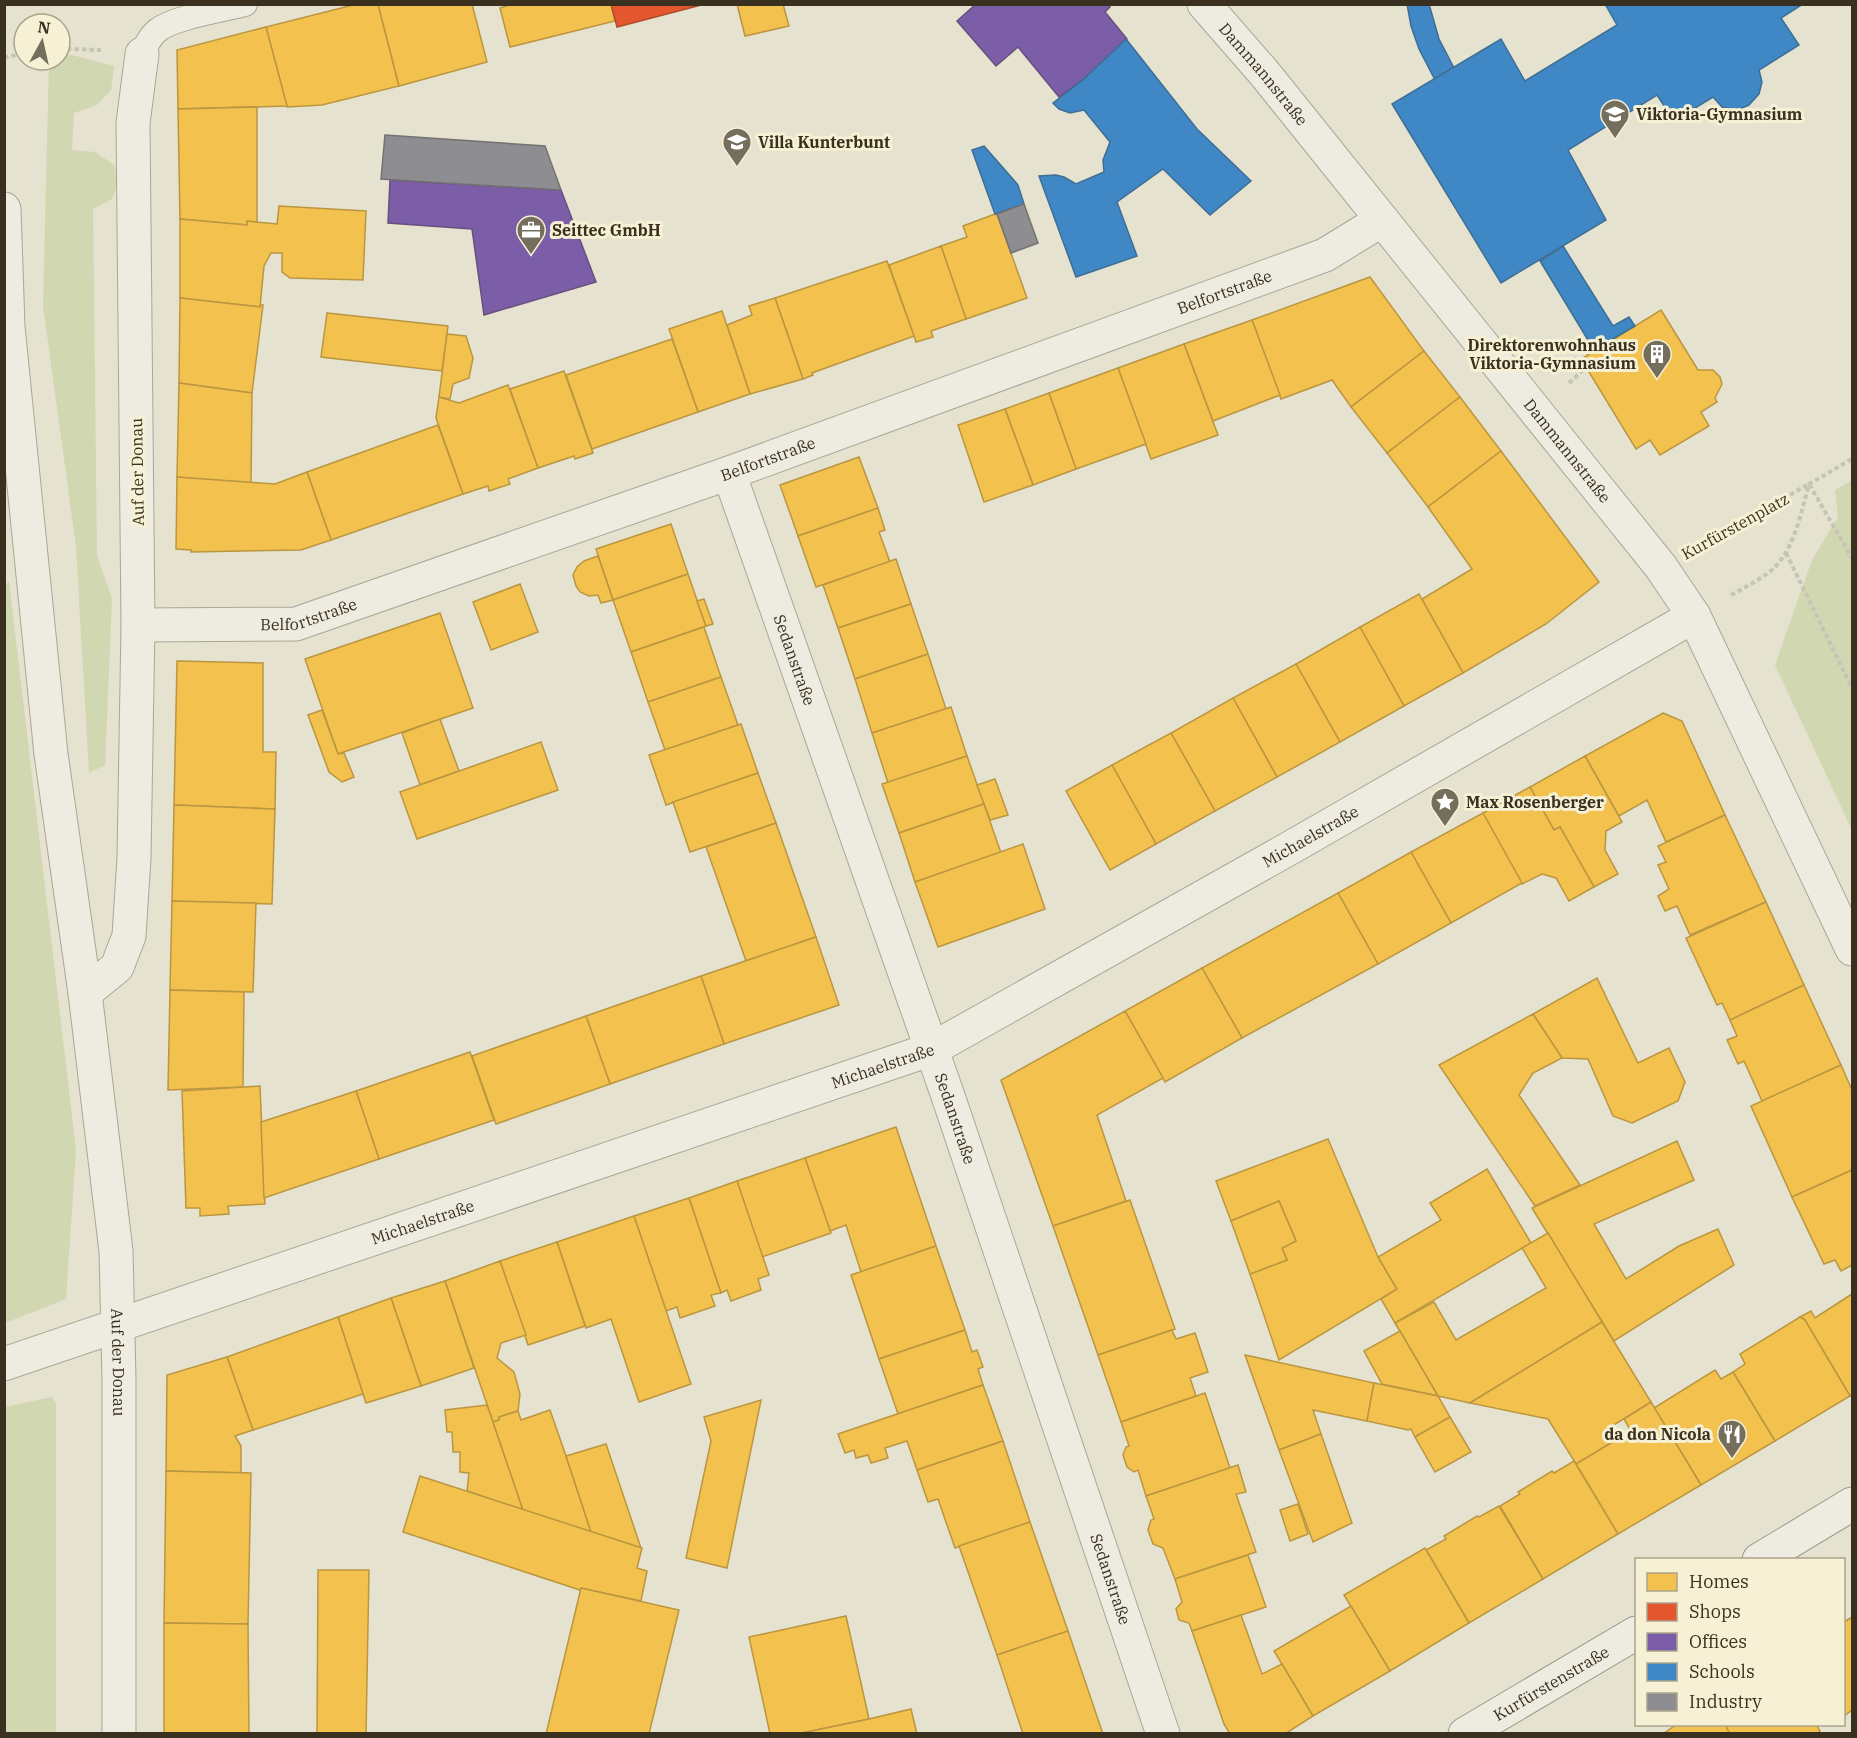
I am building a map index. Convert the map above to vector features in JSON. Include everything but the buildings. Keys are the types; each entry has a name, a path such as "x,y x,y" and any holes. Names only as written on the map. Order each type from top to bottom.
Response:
{"street":[{"name":"Dammannstraße","path":"1204,4 1265,74 1661,567 1694,616 1852,949"},
{"name":"Auf der Donau","path":"85,993 117,967 129,936 134,858 138,625 133,123 142,54"},
{"name":"Auf der Donau","path":"4,209 8,327 51,754 85,993 116,1251 119,1325 119,1734"},
{"name":"Belfortstraße","path":"138,625 296,624 729,473 1325,255 1382,220"},
{"name":"Sedanstraße","path":"729,473 932,1049 1163,1734"},
{"name":"Michaelstraße","path":"4,1364 932,1049 1280,854 1694,616"},
{"path":"1763,1558 1852,1504"},
{"name":"Kurfürstenstraße","path":"1465,1734 1635,1634"}],"lane":[{"name":"Auf der Donau","path":"142,54 148,40 157,30 172,23 245,4"}],"path":[{"path":"72,49 101,50"},
{"name":"Kurfürstenplatz","path":"1661,567 1852,459"},
{"path":"1809,484 1852,558"},
{"name":"Kurfürstenplatz","path":"1694,616 1770,572 1786,552 1796,531 1809,484"},
{"path":"1786,552 1852,688"}],"green space":[{"path":"72,55 114,66 111,90 97,105 74,113 72,150 95,152 114,165 119,182 112,199 93,209 97,556 112,598 105,765 89,773 76,546 43,306 49,72 72,72"},
{"path":"1852,480 1852,830 1775,665 1812,560 1838,517 1835,490"},
{"path":"9,581 76,1150 66,1299 5,1323 4,587"},
{"path":"52,1397 56,1404 56,1733 5,1733 5,1407"}],"place":[{"name":"Viktoria-Gymnasium","path":"1615,140"},
{"name":"Villa Kunterbunt","path":"737,168"},
{"name":"Seittec GmbH","path":"531,256"},
{"name":"Direktorenwohnhaus Viktoria-Gymnasium","path":"1657,380"},
{"name":"Max Rosenberger","path":"1445,828"},
{"name":"da don Nicola","path":"1732,1460"}]}
